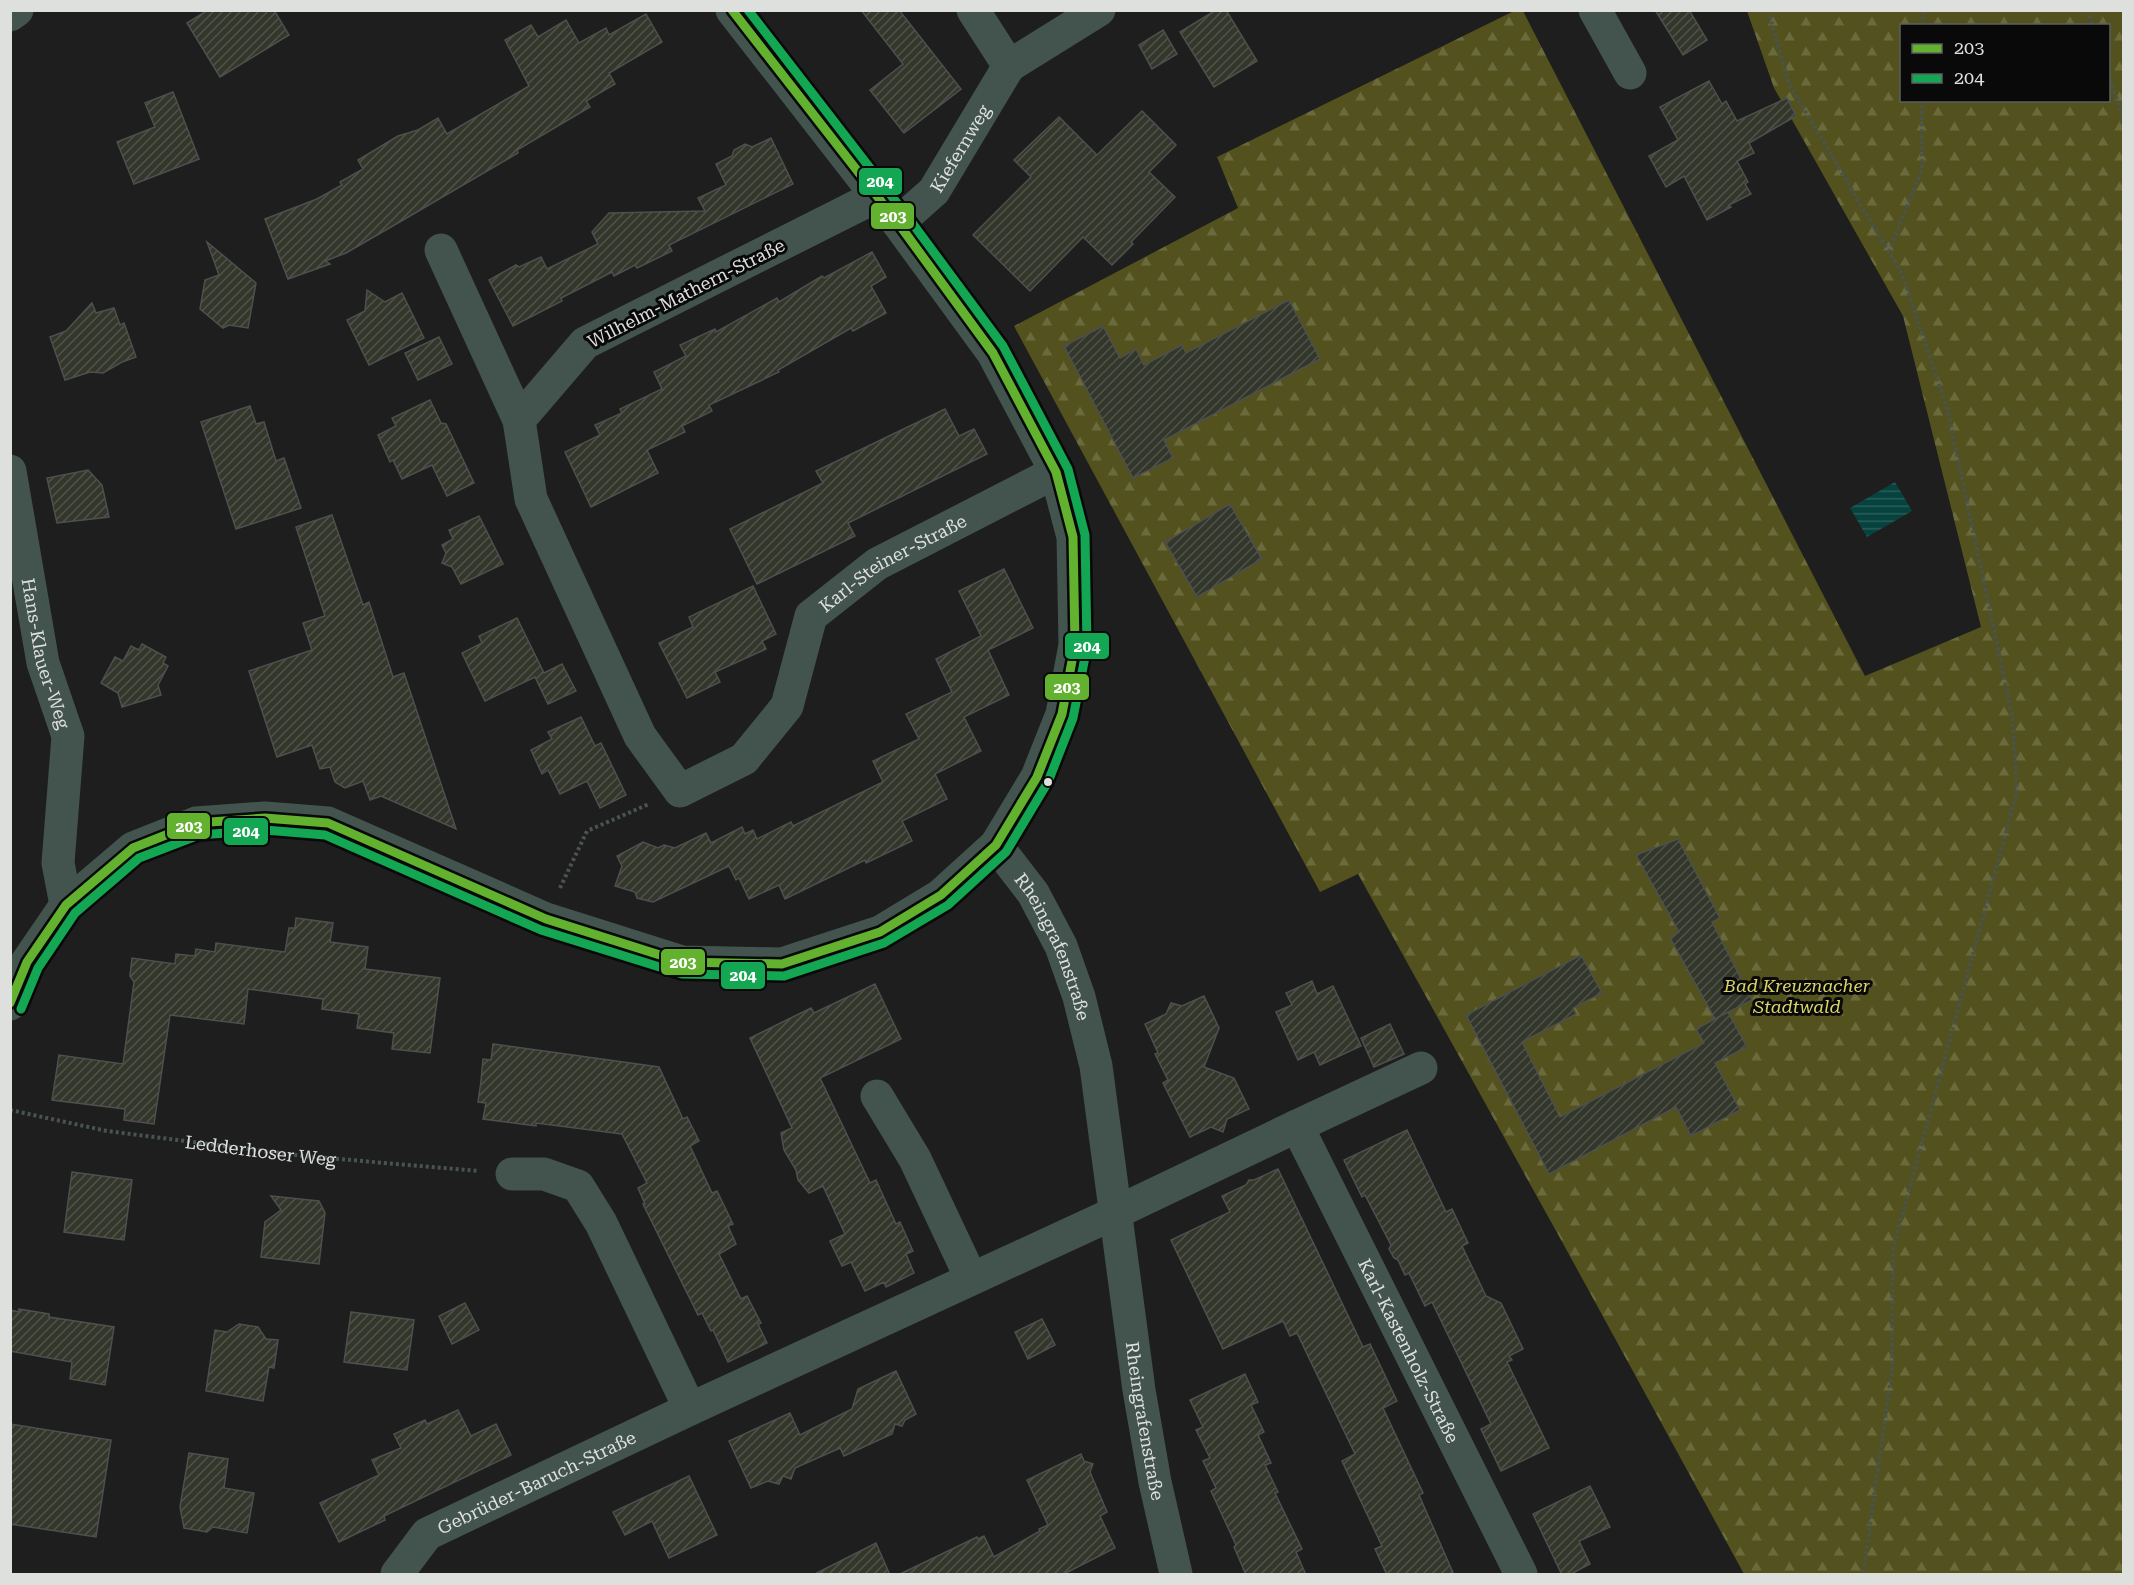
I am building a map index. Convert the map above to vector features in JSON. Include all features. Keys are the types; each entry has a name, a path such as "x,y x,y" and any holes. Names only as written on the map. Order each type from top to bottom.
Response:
{"street":[{"path":"10,15 17,10"},
{"path":"10,1004 27,962 66,905 133,848 196,823 265,818 328,823 546,919 682,962 782,964 880,932 941,895 996,845 1037,777 1062,714 1075,645 1073,537 1056,472 993,353 898,223 732,10"},
{"path":"973,10 1009,66"},
{"name":"Kiefernweg","path":"898,223 934,191 1009,66 1099,10"},
{"path":"1595,10 1630,73"},
{"name":"Wilhelm-Mathern-Straße","path":"519,420 585,343 877,196"},
{"path":"441,250 519,420 531,499 640,736 680,791"},
{"name":"Hans-Klauer-Weg","path":"10,471 43,663 68,736 58,863 66,905"},
{"name":"Karl-Steiner-Straße","path":"680,791 744,759 787,706 811,616 877,564 1056,472"},
{"name":"Rheingrafenstraße","path":"996,845 1033,893 1061,946 1079,998 1096,1066 1139,1390 1171,1573"},
{"path":"1117,1212 1421,1068"},
{"path":"877,1096 915,1159 971,1278"},
{"name":"Karl-Kastenholz-Straße","path":"1296,1126 1521,1575"},
{"path":"512,1174 544,1174 578,1186 601,1223 690,1409"},
{"name":"Gebrüder-Baruch-Straße","path":"397,1575 427,1534 690,1409 1117,1212"}],"path":[{"path":"1768,10 1789,84 1902,273 1947,408 2012,715 2017,791 1893,1250 1893,1370 1863,1575"},
{"path":"2110,77 2124,120"},
{"path":"1889,252 1922,169 1922,102"},
{"path":"546,919 586,831 680,791"},
{"name":"Ledderhoser Weg","path":"10,1110 130,1134 303,1156 512,1174"}],"green space":[{"name":"Bad Kreuznacher Stadtwald","path":"1514,11 1523,11 1865,676 1981,627 1903,316 1774,88 1747,11 2123,11 2123,1574 1744,1574 1358,874 1320,892 1014,326 1238,208 1217,157"}],"water":[{"path":"1895,482 1912,511 1867,537 1850,508"}],"building":[{"path":"208,10 274,10 289,35 220,77 187,23"},
{"path":"861,10 899,10 961,89 904,133 870,90 903,64"},
{"path":"1216,10 1226,10 1257,61 1214,87 1180,32"},
{"path":"1655,10 1689,10 1707,40 1683,55"},
{"path":"646,14 662,42 609,73 615,84 586,101 590,107 517,150 518,153 403,220 346,253 325,261 330,264 288,279 265,219 317,199 342,185 340,182 363,169 358,160 398,136 418,130 438,118 447,134 529,86 505,40 531,25 538,37 566,20 579,43 606,28 609,35"},
{"path":"1163,30 1177,54 1152,69 1139,45"},
{"path":"1709,81 1722,104 1726,101 1737,121 1787,98 1796,116 1749,143 1754,153 1737,161 1748,182 1745,184 1751,194 1707,220 1684,176 1666,187 1649,156 1678,140 1660,107"},
{"path":"173,92 199,159 134,184 117,142 155,127 145,103"},
{"path":"1142,111 1176,145 1149,172 1175,197 1112,265 1083,237 1030,291 973,235 1031,177 1014,160 1059,117 1097,155"},
{"path":"771,138 793,184 669,245 672,251 637,268 635,265 614,276 612,272 513,326 489,280 516,265 519,267 541,257 547,269 598,244 592,232 609,213 705,211 698,198 726,185 716,164 732,156 734,150 745,144 752,147"},
{"path":"207,242 256,283 248,328 229,325 223,328 200,309 205,280 219,275"},
{"path":"872,252 886,277 871,286 886,313 853,331 851,328 778,370 779,372 709,405 712,411 682,426 685,432 647,450 658,473 591,507 565,452 600,435 595,425 622,413 620,409 662,389 654,372 686,356 680,345 715,329 716,332 777,298 779,302 822,276 824,278"},
{"path":"367,290 385,302 402,293 424,338 369,365 347,320 365,311"},
{"path":"1289,300 1320,359 1164,440 1173,458 1133,478 1064,346 1103,326 1120,358 1136,349 1144,365 1182,345 1186,353"},
{"path":"92,303 96,313 114,308 120,325 124,323 136,357 103,373 90,372 65,380 50,337 66,331"},
{"path":"439,337 452,364 418,380 405,353"},
{"path":"430,400 441,423 446,424 474,483 447,496 432,465 402,479 393,460 390,462 378,435 396,426 392,418"},
{"path":"250,406 256,424 264,422 276,461 284,458 301,508 236,529 201,422"},
{"path":"945,409 959,436 974,429 987,454 848,523 855,536 757,584 730,529 823,483 816,471"},
{"path":"88,470 102,485 109,517 57,523 47,478"},
{"path":"1230,504 1262,559 1197,597 1165,542"},
{"path":"332,515 363,605 369,602 393,677 404,673 456,829 381,796 370,800 363,781 345,788 335,782 330,767 320,769 312,745 277,757 249,671 312,650 303,623 325,616 296,527"},
{"path":"479,516 503,564 461,584 452,567 442,563 446,553 442,545 453,539 449,530"},
{"path":"1004,569 1033,628 988,650 1009,695 964,717 981,751 935,774 947,799 902,821 912,841 866,863 865,860 785,899 779,885 749,899 739,878 736,880 729,866 653,902 637,898 635,892 615,886 622,866 617,856 643,842 658,848 664,845 675,848 706,833 711,843 742,827 745,834 753,830 757,839 791,822 793,826 883,782 873,761 919,739 906,714 952,692 936,659 981,636 959,591"},
{"path":"753,586 776,634 762,641 766,649 715,672 720,682 687,698 659,643 693,627 689,617"},
{"path":"517,618 544,673 562,664 576,691 548,704 535,677 485,701 462,653 482,643 479,636"},
{"path":"142,644 166,657 163,663 168,666 158,685 161,695 122,707 118,693 101,683 115,657 123,661 131,646 139,650"},
{"path":"581,717 595,746 601,743 626,795 600,808 587,781 560,794 548,770 542,774 531,750 552,739 548,732"},
{"path":"1678,839 1720,918 1712,922 1752,1000 1715,1019 1670,938 1679,932 1636,855"},
{"path":"296,918 333,923 330,942 368,947 365,969 440,978 430,1053 392,1049 394,1033 357,1028 359,1014 322,1009 323,999 248,989 244,1024 170,1015 154,1124 124,1120 125,1109 52,1100 59,1055 123,1064 134,982 130,976 132,958 175,964 176,954 195,956 196,949 215,952 216,943 285,952 289,928 295,928"},
{"path":"1581,955 1602,993 1573,1008 1576,1014 1522,1042 1560,1117 1704,1043 1696,1029 1728,1012 1747,1047 1715,1063 1740,1110 1691,1136 1676,1107 1549,1174 1466,1015"},
{"path":"1312,981 1317,994 1333,986 1361,1046 1320,1065 1314,1052 1298,1060 1276,1012 1292,1005 1286,993"},
{"path":"875,984 901,1039 820,1078 870,1183 876,1180 896,1224 900,1222 913,1251 906,1254 914,1273 886,1287 884,1282 865,1291 851,1262 842,1266 830,1241 845,1234 823,1186 809,1193 798,1180 796,1170 784,1150 781,1133 792,1128 750,1038 811,1008 814,1013"},
{"path":"1204,996 1219,1028 1204,1067 1234,1078 1249,1109 1227,1119 1223,1132 1211,1127 1190,1137 1163,1083 1168,1080 1155,1054 1158,1053 1145,1024 1166,1014 1171,1003 1182,1006"},
{"path":"1390,1024 1404,1054 1374,1067 1361,1038"},
{"path":"493,1044 659,1067 683,1119 687,1117 699,1141 690,1146 712,1193 717,1191 733,1224 728,1226 736,1244 719,1254 741,1299 747,1296 761,1323 758,1324 767,1343 728,1362 713,1330 711,1331 702,1313 698,1315 643,1204 645,1204 638,1188 647,1183 622,1134 483,1119 486,1103 478,1102 483,1059 491,1060"},
{"path":"1407,1130 1446,1212 1452,1209 1468,1243 1462,1246 1486,1296 1501,1303 1523,1349 1509,1356 1512,1360 1507,1362 1549,1448 1501,1471 1481,1429 1491,1424 1432,1302 1425,1306 1409,1273 1405,1275 1398,1260 1394,1258 1389,1249 1391,1245 1365,1195 1362,1197 1344,1160"},
{"path":"1278,1169 1363,1347 1370,1344 1397,1401 1383,1408 1423,1493 1419,1495 1454,1575 1387,1575 1375,1549 1382,1546 1342,1461 1355,1454 1297,1333 1290,1336 1283,1321 1223,1349 1171,1240 1230,1212 1222,1196 1246,1185 1249,1180"},
{"path":"72,1172 132,1180 124,1240 64,1232"},
{"path":"271,1196 319,1201 325,1213 319,1264 261,1257 265,1222 281,1210"},
{"path":"465,1303 479,1330 452,1344 439,1316"},
{"path":"19,1309 49,1314 49,1317 114,1327 105,1385 70,1379 72,1362 10,1351 10,1310 19,1312"},
{"path":"351,1312 414,1320 407,1370 344,1362"},
{"path":"1042,1319 1055,1345 1028,1359 1015,1332"},
{"path":"239,1324 258,1327 266,1339 278,1340 274,1368 269,1367 263,1401 206,1391 215,1330 227,1332"},
{"path":"896,1371 916,1414 905,1420 902,1426 895,1424 892,1434 844,1456 840,1448 795,1468 791,1479 783,1476 779,1484 768,1481 751,1488 729,1441 790,1413 800,1435 852,1409 858,1389"},
{"path":"1245,1374 1258,1402 1251,1405 1264,1432 1258,1435 1271,1463 1265,1465 1278,1492 1275,1493 1302,1549 1296,1552 1306,1575 1246,1575 1234,1547 1236,1545 1211,1491 1216,1488 1203,1461 1210,1458 1196,1430 1203,1427 1190,1400"},
{"path":"458,1410 471,1436 496,1424 511,1455 384,1516 385,1520 339,1542 320,1503 379,1475 372,1460 401,1448 394,1434 425,1420 427,1424"},
{"path":"10,1424 111,1440 96,1537 10,1524"},
{"path":"189,1453 228,1459 224,1488 254,1493 247,1533 213,1527 207,1532 184,1528 180,1507"},
{"path":"1081,1454 1084,1461 1093,1464 1090,1472 1107,1512 1100,1516 1115,1548 1062,1575 898,1575 977,1537 978,1539 984,1536 994,1557 1040,1531 1039,1529 1048,1525 1027,1480"},
{"path":"689,1476 717,1535 669,1558 652,1521 625,1535 613,1512"},
{"path":"1590,1486 1610,1527 1579,1541 1590,1564 1569,1575 1562,1575 1533,1514"},
{"path":"876,1543 890,1575 813,1575"}],"transit line":[{"name":"203","path":"10,1003 27,962 66,905 133,848 196,823 265,818 328,823 546,919 682,962 782,964 880,932 941,895 996,845 1037,777 1062,714 1075,645 1073,537 1056,472 993,353 898,223 732,10"},
{"name":"204","path":"21,1009 38,968 75,913 139,858 199,835 265,830 325,835 541,930 682,974 784,976 884,943 948,905 1006,852 1048,782 1073,718 1087,647 1085,535 1068,469 1003,346 907,216 748,10"}]}
